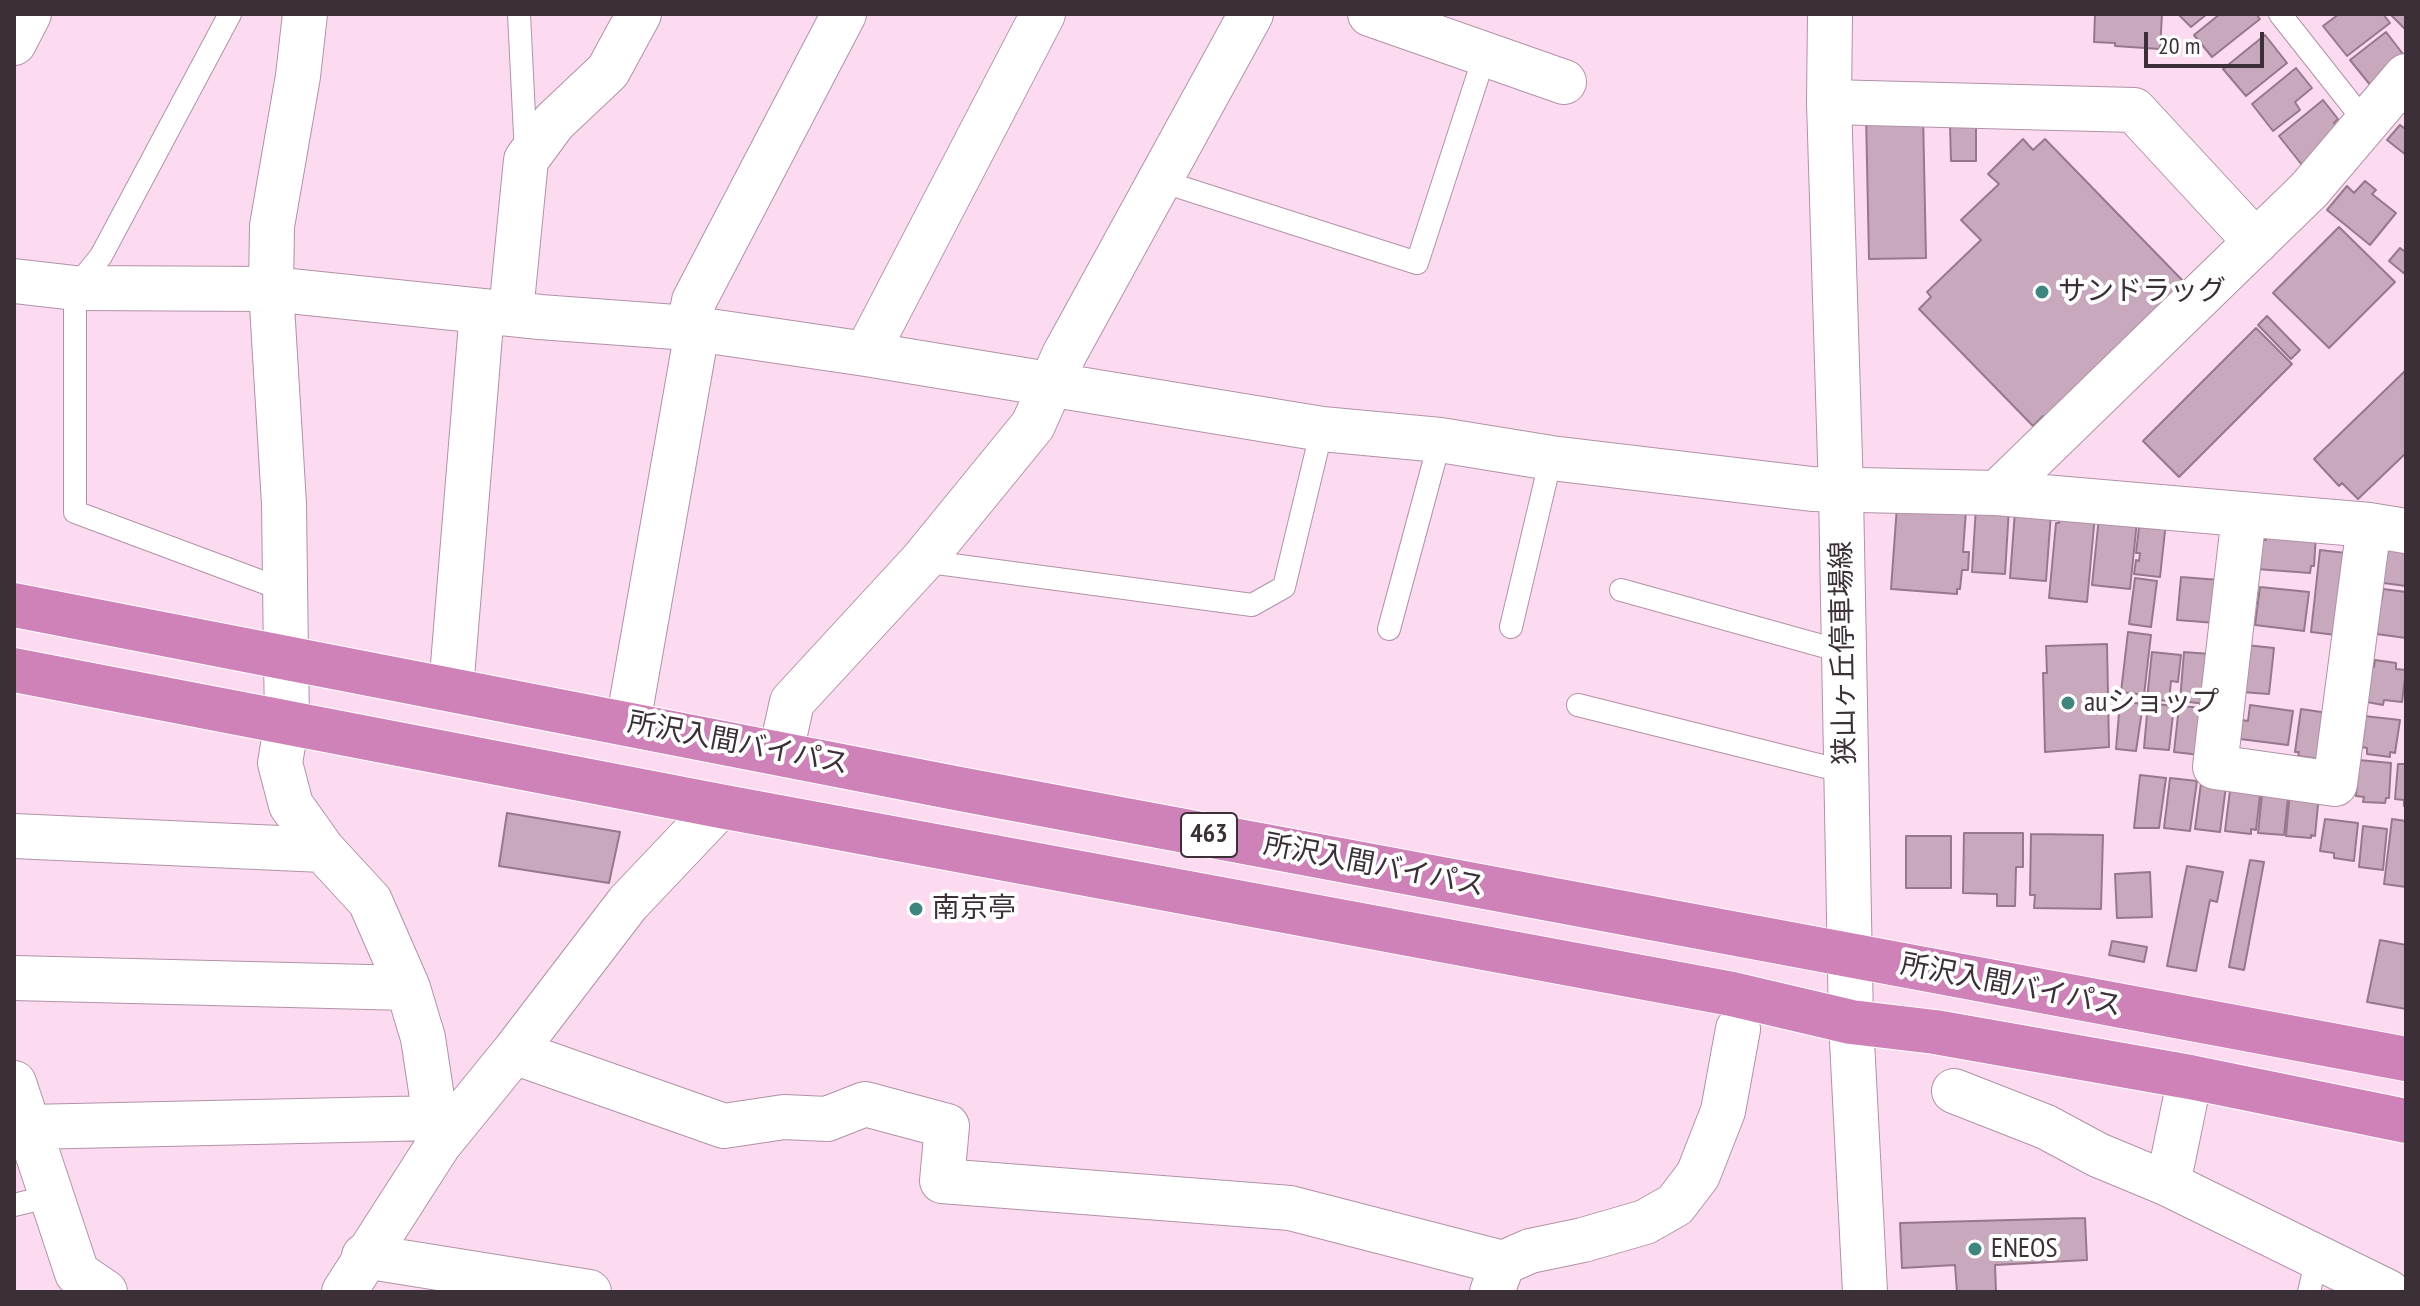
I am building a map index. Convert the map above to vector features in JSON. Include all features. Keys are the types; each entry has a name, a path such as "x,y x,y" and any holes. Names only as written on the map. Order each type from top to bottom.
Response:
{"highway":[{"name":"所沢入間バイパス","path":"14,605 991,795 2406,1059"},
{"name":"所沢入間バイパス","path":"14,670 720,806 1732,994 1851,1022 1935,1032 2190,1077 2406,1121"}],"street":[{"path":"14,43 29,14"},
{"path":"305,14 298,76 272,226 271,289 284,504 287,721 280,763 291,805 323,850 370,901 408,988 423,1038 437,1131"},
{"path":"451,689 496,312 526,160 554,122 608,71 639,14"},
{"path":"628,723 694,348 689,328 694,301 844,14"},
{"path":"866,354 1043,14"},
{"path":"781,752 792,702 922,561 1033,425 1064,355 1251,14"},
{"path":"1370,14 1564,82"},
{"name":"狭山ヶ丘停車場線","path":"1830,14 1829,102 1841,492 1851,1022 1865,1292"},
{"path":"1997,493 2309,190 2406,76"},
{"path":"1829,102 2134,110 2256,242"},
{"path":"14,281 75,288 271,289 540,317 689,328 1322,429 1440,440 1551,458 1841,492 1997,493 2244,515 2387,528 2335,784 2215,767 2244,515"},
{"path":"589,1292 354,1274 437,1131 514,1052 628,903 720,806"},
{"path":"14,836 323,850"},
{"path":"14,978 408,988"},
{"path":"514,1052 724,1126 784,1117 827,1119 865,1104 947,1126 942,1181 1290,1208 1497,1277 1530,1251 1645,1222 1675,1205 1698,1175 1723,1111 1738,1029"},
{"path":"2168,1184 2190,1077"},
{"path":"14,1083 28,1127 32,1200 77,1273 105,1292"},
{"path":"1954,1091 2046,1127 2098,1155 2168,1184 2313,1275 2388,1292"},
{"path":"28,1127 437,1131"}],"lane":[{"path":"230,14 101,256 75,288 75,512 284,590"},
{"path":"519,14 526,160"},
{"path":"2280,14 2366,123"},
{"path":"1161,181 1417,263 1485,54"},
{"path":"922,561 1252,605 1284,587 1322,429"},
{"path":"1389,629 1440,440"},
{"path":"1511,627 1551,458"},
{"path":"1621,590 1844,652"},
{"path":"1578,705 1846,772"}],"building":[{"path":"2095,14 2162,14 2160,49 2094,42"},
{"path":"2178,14 2207,14 2191,27"},
{"path":"2220,14 2256,14 2260,19 2212,57 2194,35"},
{"path":"2339,14 2383,14 2390,23 2347,56 2323,26"},
{"path":"2390,14 2406,14 2406,30"},
{"path":"2386,32 2406,58 2371,86 2350,60"},
{"path":"2265,35 2287,63 2246,96 2223,69"},
{"path":"2296,68 2312,88 2295,102 2300,110 2273,131 2252,104"},
{"path":"2323,100 2338,119 2334,123 2340,131 2302,165 2279,136"},
{"path":"1923,113 1926,258 1869,259 1866,114"},
{"path":"1950,125 1976,126 1976,161 1951,161"},
{"path":"2400,125 2406,126 2406,155 2387,140"},
{"path":"2023,139 2033,150 2045,139 2184,282 2048,420 2043,416 2033,426 1919,309 1931,297 1927,292 1981,240 1961,220 1999,184 1988,174"},
{"path":"2365,181 2376,190 2372,194 2396,213 2370,245 2327,210 2347,186 2354,193"},
{"path":"2339,227 2395,282 2329,348 2273,293"},
{"path":"2400,248 2406,249 2406,275 2389,261"},
{"path":"2267,316 2300,350 2291,359 2258,325"},
{"path":"2256,328 2292,364 2179,477 2143,441"},
{"path":"2406,370 2406,453 2358,499 2342,483 2339,486 2314,459"},
{"path":"1897,506 1966,510 1963,552 1969,552 1968,570 1962,570 1957,594 1891,589"},
{"path":"1976,506 2009,508 2005,574 1972,572"},
{"path":"2015,511 2051,513 2046,581 2010,578"},
{"path":"2060,511 2095,515 2087,602 2049,598 2056,523 2059,523"},
{"path":"2099,517 2137,521 2130,589 2092,585"},
{"path":"2140,519 2166,522 2160,577 2134,574 2140,553 2136,553"},
{"path":"2267,532 2316,535 2314,566 2311,566 2310,573 2256,569 2259,540 2266,540"},
{"path":"2406,543 2406,586 2376,582 2381,546"},
{"path":"2320,550 2346,553 2336,635 2311,632"},
{"path":"2181,577 2220,580 2216,623 2177,620"},
{"path":"2135,578 2157,581 2151,627 2129,624"},
{"path":"2260,587 2309,592 2304,631 2255,625"},
{"path":"2383,589 2406,592 2406,638 2369,633 2374,598 2382,599"},
{"path":"2128,632 2151,635 2144,695 2121,692"},
{"path":"2107,644 2109,747 2045,752 2043,673 2047,673 2046,646"},
{"path":"2246,645 2274,648 2269,694 2241,692"},
{"path":"2152,652 2181,655 2178,682 2171,681 2169,701 2147,699"},
{"path":"2184,652 2210,654 2206,704 2180,701"},
{"path":"2375,660 2396,663 2396,669 2406,670 2402,702 2384,700 2383,705 2367,702 2368,666 2374,667"},
{"path":"2120,701 2143,704 2136,751 2116,749"},
{"path":"2148,703 2174,706 2169,750 2144,748"},
{"path":"2250,705 2293,711 2288,745 2240,739 2242,720 2248,721"},
{"path":"2179,706 2205,708 2200,755 2174,752"},
{"path":"2301,709 2328,713 2325,760 2298,756 2299,752 2295,752"},
{"path":"2364,716 2400,720 2395,753 2390,752 2390,757 2367,754 2367,748 2361,747"},
{"path":"2359,760 2391,763 2389,798 2385,803 2363,802 2364,797 2356,796"},
{"path":"2398,764 2406,764 2406,806 2404,800 2395,799"},
{"path":"2140,775 2166,778 2159,828 2134,828"},
{"path":"2170,778 2197,781 2190,831 2164,828"},
{"path":"2231,782 2261,786 2256,830 2251,829 2251,834 2225,831"},
{"path":"2201,783 2226,786 2220,832 2195,829"},
{"path":"2263,785 2289,788 2284,835 2258,833"},
{"path":"2290,791 2319,794 2315,836 2311,835 2311,838 2286,836"},
{"path":"507,813 620,832 609,883 499,866"},
{"path":"2325,819 2358,823 2354,861 2334,858 2334,853 2320,851"},
{"path":"2392,819 2406,821 2406,887 2384,884"},
{"path":"2363,826 2387,829 2383,870 2359,867"},
{"path":"1964,833 2023,833 2023,867 2016,867 2015,906 1997,906 1997,894 1963,893"},
{"path":"2031,834 2103,835 2101,909 2034,908 2035,895 2030,895"},
{"path":"1906,836 1951,836 1951,888 1906,888"},
{"path":"2250,860 2264,862 2244,970 2229,967"},
{"path":"2187,866 2223,872 2217,902 2210,900 2196,971 2167,966"},
{"path":"2150,872 2152,917 2117,918 2115,874"},
{"path":"2380,940 2406,945 2406,1009 2367,1002"},
{"path":"2112,941 2147,947 2144,962 2109,955"},
{"path":"2085,1218 2087,1260 1995,1265 1996,1292 1957,1292 1955,1265 1902,1268 1900,1223"}],"place":[{"name":"サンドラッグ","path":"2042,292"},
{"name":"auショップ","path":"2068,703"},
{"name":"南京亭","path":"916,909"},
{"name":"ENEOS","path":"1975,1249"}]}
